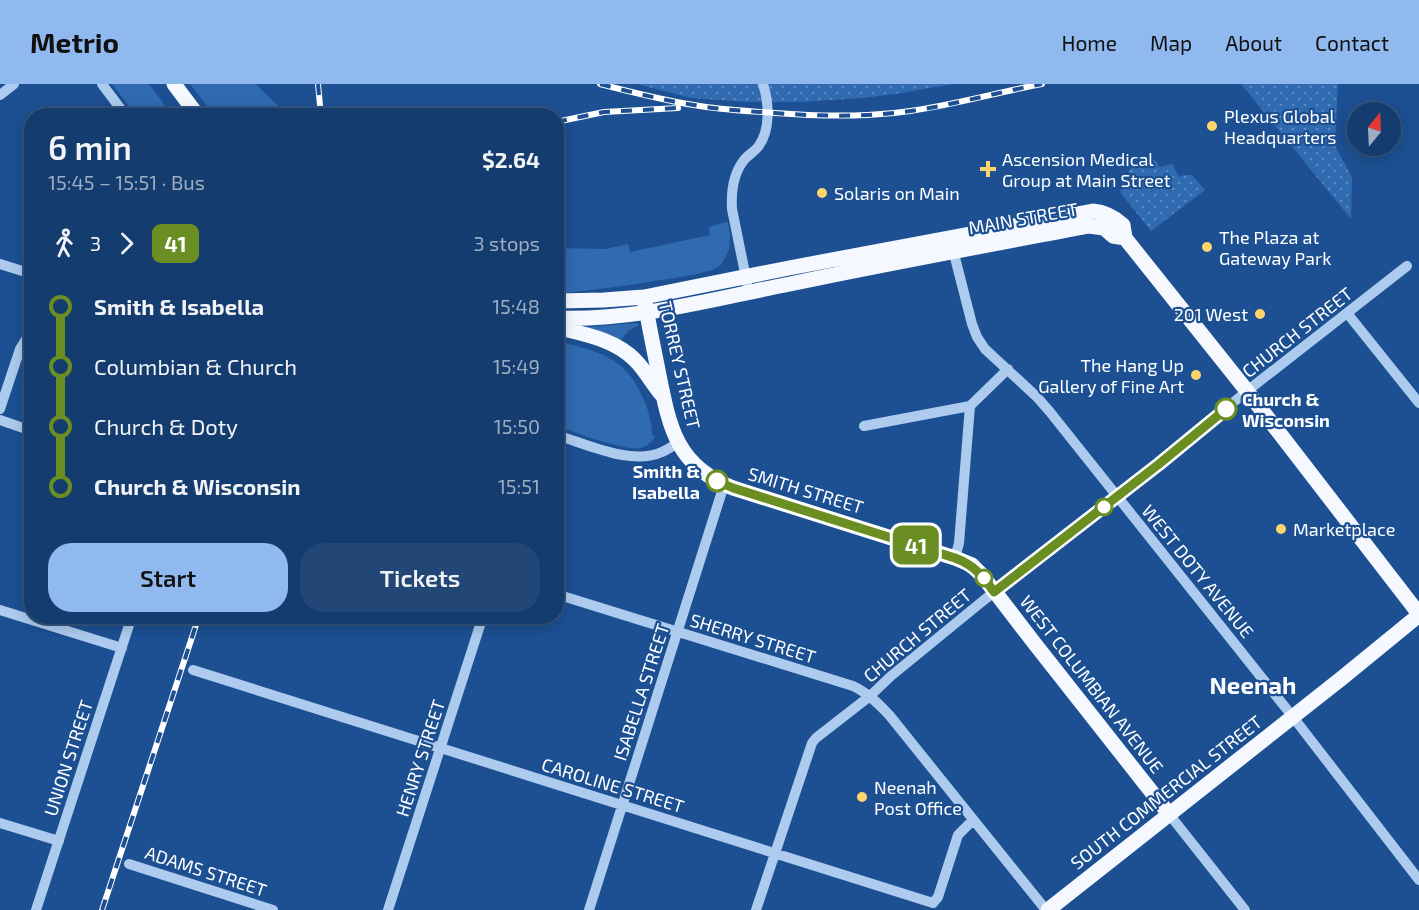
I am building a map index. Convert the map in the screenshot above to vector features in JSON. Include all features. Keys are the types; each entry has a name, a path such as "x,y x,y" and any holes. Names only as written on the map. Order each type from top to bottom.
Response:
{"main road":[{"path":"174,84 192,108"},
{"name":"MAIN STREET","path":"564,301 644,297 748,284 952,244 1092,212 1106,213 1123,225 1125,238 1247,391"},
{"name":"MAIN STREET","path":"564,318 593,319 696,304 748,284"},
{"name":"TORREY STREET","path":"644,297 664,399 678,443"},
{"path":"564,329 616,345 636,360 664,399"},
{"path":"1247,391 1419,614"},
{"name":"SMITH STREET","path":"678,443 696,466 724,485 955,558"},
{"name":"WEST COLUMBIAN AVENUE","path":"955,558 976,569 1169,814"},
{"name":"SOUTH COMMERCIAL STREET","path":"1047,910 1293,717 1419,614"}],"street":[{"path":"0,95 14,84"},
{"path":"102,84 120,108"},
{"path":"748,284 731,198 738,170 743,161 757,148 765,129 768,113 763,84"},
{"name":"WEST DOTY AVENUE","path":"952,244 977,337 986,349 1044,404 1293,717 1419,880"},
{"path":"0,264 24,272"},
{"name":"CHURCH STREET","path":"756,910 812,744 816,738 994,592 1407,266"},
{"path":"1347,313 1419,403"},
{"path":"0,409 24,343"},
{"path":"864,426 970,406 1008,369"},
{"path":"955,558 959,543 970,406"},
{"path":"0,420 24,428"},
{"path":"564,437 635,457 661,453 678,443"},
{"name":"ISABELLA STREET","path":"589,910 724,485"},
{"name":"SHERRY STREET","path":"564,596 853,686 870,696 890,716 1047,910"},
{"path":"0,610 24,617"},
{"path":"45,624 122,648"},
{"name":"UNION STREET","path":"36,910 130,624"},
{"name":"HENRY STREET","path":"388,910 480,624"},
{"name":"CAROLINE STREET","path":"193,670 933,903 938,897 958,834 973,819"},
{"path":"1169,814 1245,910"},
{"path":"0,823 59,841"},
{"name":"ADAMS STREET","path":"129,864 273,910"}],"shaded area":[{"path":"112,84 149,84 167,108 131,108"},
{"path":"190,84 256,84 280,108 209,108"},
{"path":"637,84 953,84 863,98 800,102 746,102 691,98"},
{"path":"1241,84 1338,84 1335,146 1352,177 1351,219"},
{"path":"1153,159 1159,167 1172,164 1179,177 1192,175 1205,190 1151,231 1120,192 1130,169 1139,163"},
{"path":"726,222 730,234 729,250 721,265 712,270 623,286 564,293 564,248 605,249 628,244 630,252 710,235 709,227"},
{"path":"637,323 639,325 629,330 620,341 586,329 586,327"},
{"path":"564,343 597,352 619,364 628,373 643,398 652,434 655,437 640,448 622,447 564,428"}],"railway":[{"path":"318,84 320,108"},
{"path":"600,84 714,108 834,116 913,111 1042,84"},
{"path":"564,120 604,112 678,108"},
{"path":"102,910 196,624"}],"bus line":[{"name":"41","path":"717,481 965,562 982,575 994,592 1226,409"}],"place":[{"name":"Plexus Global Headquarters","path":"1212,126"},
{"name":"Ascension Medical Group at Main Street","path":"988,169"},
{"name":"Solaris on Main","path":"822,193"},
{"name":"The Plaza at Gateway Park","path":"1207,247"},
{"name":"201 West","path":"1260,314"},
{"name":"The Hang Up Gallery of Fine Art","path":"1196,375"},
{"name":"Church & Wisconsin","path":"1226,409"},
{"name":"Smith & Isabella","path":"717,481"},
{"name":"Marketplace","path":"1281,529"},
{"name":"Neenah Post Office","path":"862,797"}],"district":[{"name":"Neenah","path":"1253,684"}]}
